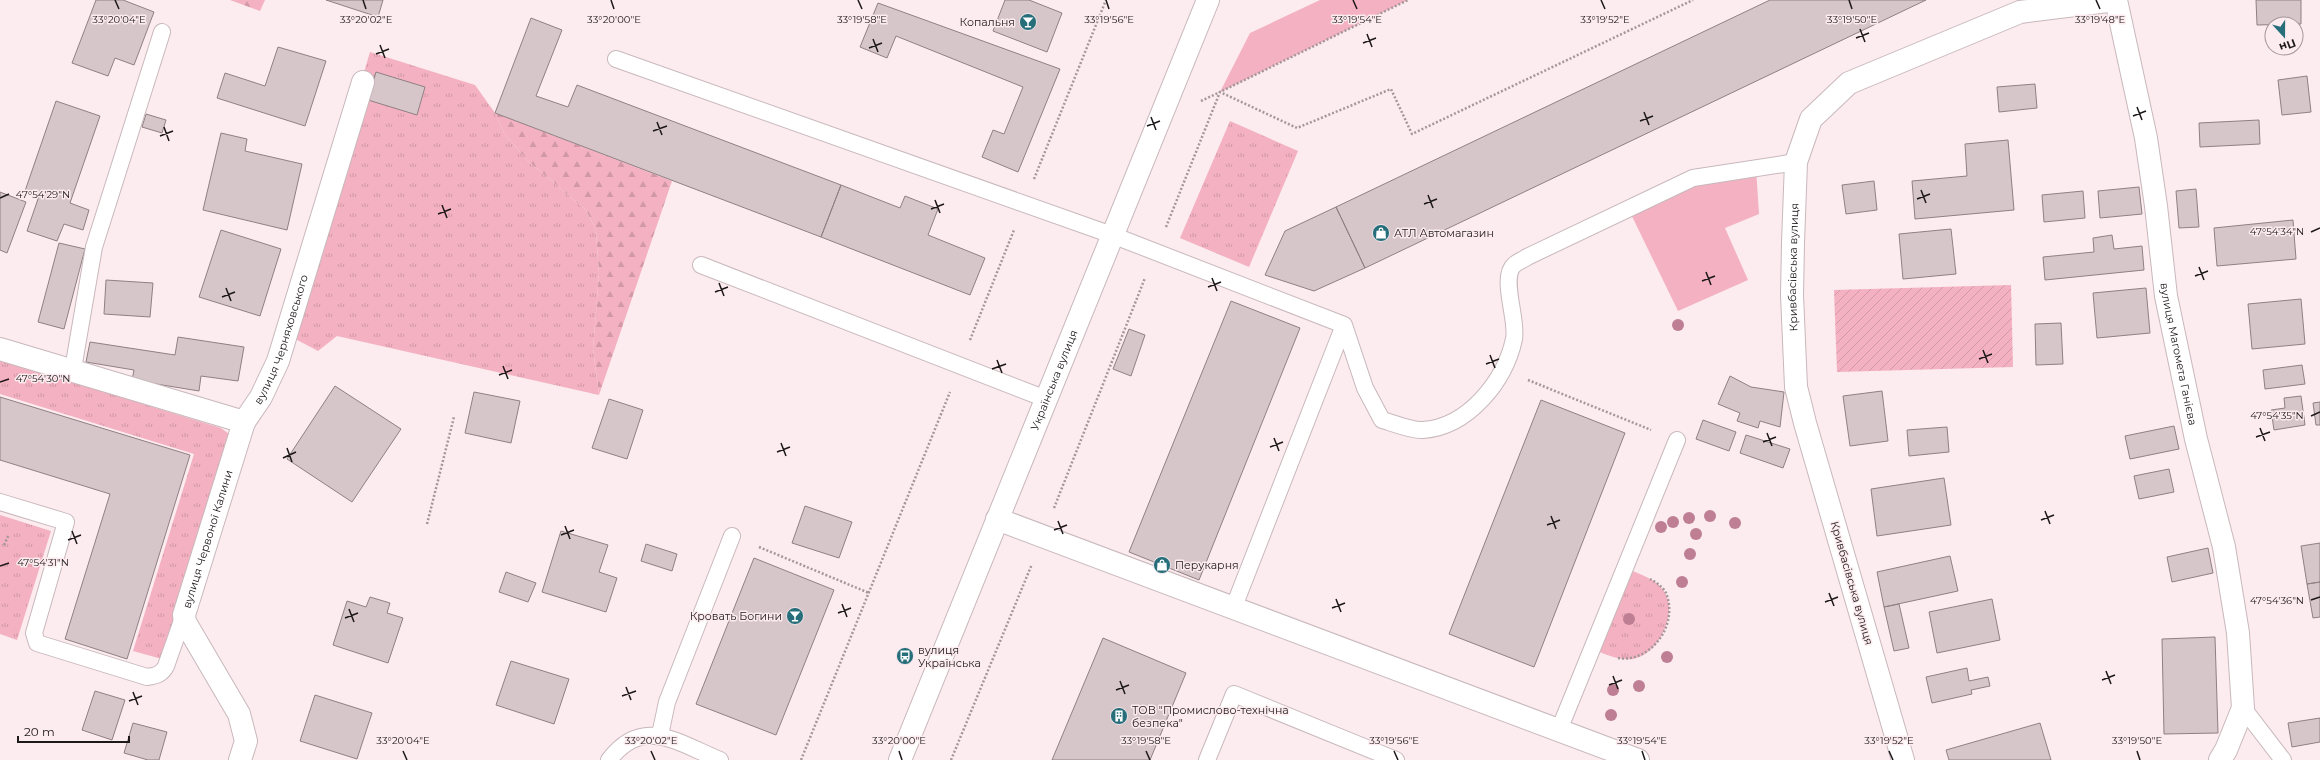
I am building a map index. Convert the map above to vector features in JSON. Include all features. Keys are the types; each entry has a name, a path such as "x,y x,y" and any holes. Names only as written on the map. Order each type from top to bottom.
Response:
{"street":[{"name":"Українська вулиця","path":"900,760 1208,0"},
{"name":"Кривбасівська вулиця","path":"1903,760 1804,423 1796,387 1792,295 1796,162 1811,119 1849,82 2020,12 2116,0"},
{"name":"вулиця Магомета Ганієва","path":"2116,0 2146,138 2156,206 2166,296 2196,439 2224,547 2238,633 2243,708 2226,750 2220,760"},
{"name":"вулиця Черняховського","path":"244,422 261,397 278,361 363,82"},
{"path":"0,349 73,369 244,422"},
{"name":"вулиця Червоної Калини","path":"240,760 246,741 240,714 185,622 184,615 244,422"},
{"path":"997,519 1638,760"}],"lane":[{"path":"73,369 94,247 162,32"},
{"path":"616,59 1112,235 1344,325"},
{"path":"1344,325 1365,388 1382,420 1422,431 1447,425 1473,408 1490,389 1503,370 1514,338 1514,312 1508,281 1513,266 1527,257 1692,178 1796,162"},
{"path":"701,265 1046,399"},
{"path":"1233,608 1344,325"},
{"path":"1559,730 1677,440"},
{"path":"0,502 66,522 34,633 37,644 148,677 163,671 166,666 184,615"},
{"path":"660,735 668,702 732,536"},
{"path":"1207,760 1234,694 1396,760"},
{"path":"2243,708 2283,760"},
{"path":"609,760 618,747 634,738 660,735 720,760"}],"path":[{"path":"1159,121 1408,0"},
{"path":"1220,92 1297,128 1391,88 1412,134 1693,0"},
{"path":"951,760 1043,536 1220,92"},
{"path":"1503,370 1677,440"},
{"path":"427,524 454,417"},
{"path":"732,536 869,593"},
{"path":"1592,649 1619,659 1635,659 1650,650 1660,639 1669,608 1665,592 1649,578 1651,571"}],"green space":[{"path":"230,0 265,0 260,11"},
{"path":"1320,0 1408,0 1220,92 1250,33"},
{"path":"370,52 475,85 495,113 504,133 528,161 586,210 596,230 599,274 593,349 599,395 337,336 318,351 286,334"},
{"path":"495,113 672,181 599,395 593,349 599,274 596,230 586,210 528,161 504,133"},
{"path":"1230,121 1298,151 1249,267 1180,238"},
{"path":"1756,168 1759,214 1725,228 1748,280 1678,311 1628,208 1693,178"},
{"path":"2011,285 2013,367 1837,372 1834,290"},
{"path":"0,360 221,428 229,434 230,438 162,659 133,651 194,454 0,394"},
{"path":"0,515 51,531 17,640 0,634"},
{"path":"1625,568 1656,583 1664,591 1668,600 1669,610 1664,632 1658,642 1642,656 1633,659 1612,657 1592,649"}],"building":[{"path":"96,0 123,0 154,12 134,65 115,58 108,76 72,63"},
{"path":"326,0 383,0 378,17"},
{"name":"Копальня","path":"1005,0 1029,0 1062,13 1047,52 993,31"},
{"path":"1770,0 1926,0 1365,268 1336,207"},
{"path":"2256,0 2301,0 2301,16 2264,16 2264,25 2257,25"},
{"path":"878,3 1060,69 1018,172 982,157 993,130 1004,134 1023,87 896,36 887,58 860,47"},
{"path":"531,18 562,30 536,96 568,107 577,85 841,185 821,237 495,113"},
{"path":"278,47 326,61 305,126 217,98 225,73 265,86"},
{"path":"376,72 425,87 417,115 368,100"},
{"path":"2307,76 2311,112 2282,115 2278,80"},
{"path":"2035,84 2037,108 1999,112 1997,87"},
{"path":"56,101 100,116 70,203 89,210 83,230 64,224 57,241 27,231 39,196 25,191"},
{"path":"146,114 166,120 162,133 142,127"},
{"path":"2259,120 2260,144 2200,147 2199,123"},
{"path":"221,133 247,139 245,151 302,164 287,230 203,210"},
{"path":"2008,140 2014,210 1915,219 1912,181 1967,176 1965,144"},
{"path":"1874,181 1877,210 1846,214 1842,185"},
{"path":"841,185 900,208 905,196 938,209 928,235 985,258 970,295 821,237"},
{"path":"2139,187 2142,214 2100,218 2098,191"},
{"path":"2196,189 2199,227 2179,228 2176,191"},
{"path":"2083,191 2085,218 2044,222 2042,195"},
{"path":"0,192 26,202 7,253 0,250"},
{"path":"1336,207 1365,268 1314,291 1265,275 1285,231"},
{"path":"2293,220 2296,259 2217,266 2214,228"},
{"path":"1951,229 1956,274 1903,279 1899,234"},
{"path":"221,230 281,249 260,316 199,297"},
{"path":"2112,235 2114,249 2142,246 2144,270 2045,280 2043,257 2094,252 2093,238"},
{"path":"59,243 85,249 64,329 38,322"},
{"path":"106,280 153,283 150,317 104,314"},
{"path":"2146,288 2150,333 2097,338 2093,293"},
{"path":"2301,299 2305,344 2252,349 2248,304"},
{"path":"1231,301 1300,328 1199,580 1129,552"},
{"path":"2061,323 2063,364 2036,365 2035,324"},
{"path":"1129,329 1145,335 1131,376 1113,369"},
{"path":"178,337 244,347 238,381 201,376 199,391 132,380 134,370 86,362 90,342 175,355"},
{"path":"2302,365 2305,384 2265,389 2263,370"},
{"path":"1730,376 1751,387 1784,392 1780,427 1760,421 1758,428 1737,421 1740,413 1718,404"},
{"path":"335,386 401,429 352,502 287,459"},
{"path":"1882,391 1888,441 1850,446 1843,396"},
{"path":"474,392 520,401 511,443 465,433"},
{"path":"2301,396 2305,425 2274,430 2271,410 2285,408 2284,398"},
{"path":"0,397 190,455 127,659 65,639 110,494 0,460"},
{"path":"609,399 643,410 627,459 592,448"},
{"path":"1541,400 1625,433 1534,667 1449,634"},
{"path":"2320,402 2320,425 2316,425 2313,403"},
{"path":"1703,420 1736,432 1729,451 1696,439"},
{"path":"2174,426 2179,449 2130,459 2125,436"},
{"path":"1947,427 1949,452 1909,456 1907,430"},
{"path":"1746,435 1790,449 1783,468 1740,453"},
{"path":"2169,469 2174,492 2139,499 2134,476"},
{"path":"1944,478 1951,525 1877,536 1871,489"},
{"path":"805,506 852,522 839,558 792,543"},
{"path":"561,531 608,545 599,572 617,578 606,612 542,592"},
{"path":"2320,543 2320,582 2307,584 2301,546"},
{"path":"646,544 677,554 672,571 641,561"},
{"path":"2208,548 2213,573 2172,582 2167,557"},
{"path":"1950,556 1958,591 1884,607 1877,572"},
{"path":"754,558 834,590 776,735 696,704"},
{"path":"506,572 536,583 528,602 499,592"},
{"path":"2320,582 2320,617 2313,618 2307,584"},
{"path":"370,597 390,603 387,613 403,618 388,663 333,645 347,601 366,607"},
{"path":"1992,599 2000,640 1937,653 1929,612"},
{"path":"1899,604 1909,648 1894,651 1884,607"},
{"path":"2215,637 2218,733 2164,734 2162,639"},
{"name":"ТОВ \"Промислово-технічна безпека\"","path":"1103,638 1186,673 1150,760 1052,760"},
{"path":"511,661 569,679 554,724 496,705"},
{"path":"1967,668 1969,681 1988,677 1990,686 1971,690 1972,694 1932,703 1926,677"},
{"path":"95,691 125,700 112,740 82,730"},
{"path":"315,695 372,713 357,759 300,741"},
{"path":"2320,718 2320,742 2292,747 2288,723"},
{"path":"133,723 167,732 159,760 148,760 124,753"},
{"path":"2040,723 2051,760 1949,760 1946,750"}],"place":[{"name":"Копальня","path":"1028,22"},
{"name":"АТЛ Автомагазин","path":"1381,233"},
{"name":"Перукарня","path":"1162,565"},
{"name":"Кровать Богини","path":"795,616"},
{"name":"вулиця Українська","path":"905,656"},
{"name":"ТОВ \"Промислово-технічна безпека\"","path":"1119,716"}]}
